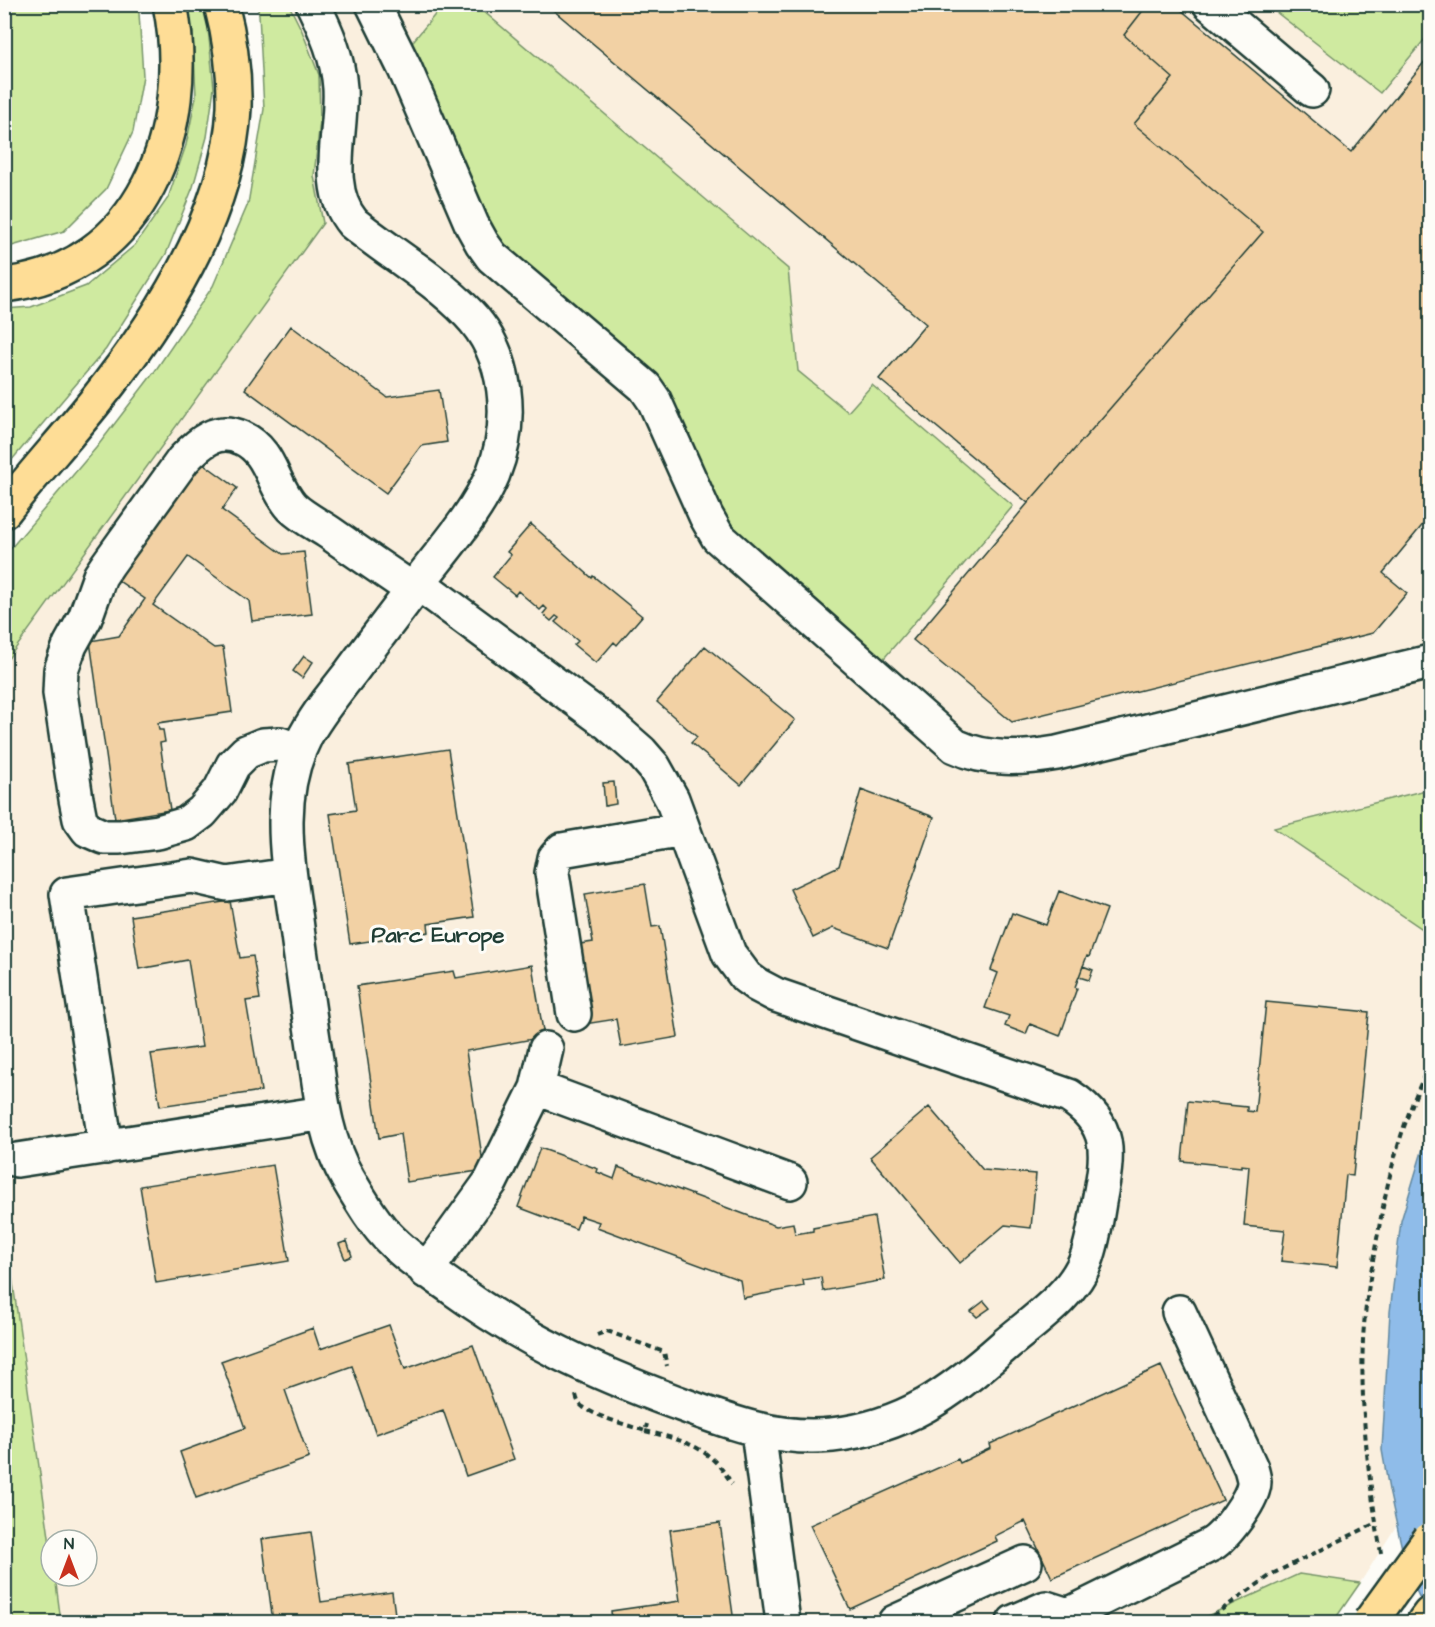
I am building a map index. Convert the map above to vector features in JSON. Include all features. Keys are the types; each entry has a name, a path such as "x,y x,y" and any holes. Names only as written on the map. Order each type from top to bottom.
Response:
{"highway":[{"path":"4,285 50,276 97,250 119,229 143,195 159,166 172,124 176,56 170,4"},
{"path":"4,511 96,401 135,348 179,279 206,226 230,140 234,110 231,55 221,4"},
{"path":"1370,1623 1431,1539"},
{"path":"1424,1623 1431,1614"}],"street":[{"path":"299,751 280,744 263,745 246,752 233,765 220,791 202,812 186,824 158,832 104,837 88,830 80,819 60,693 61,670 70,645 85,618 100,576 183,460 208,437 223,434 241,437 256,447 269,464 278,487 293,508 416,587 609,724 641,752 665,784 729,954 736,965 752,981 776,995 1069,1096 1092,1113 1098,1123 1106,1153 1106,1168 1092,1243 1081,1273 1064,1295 963,1382 926,1407 855,1432 812,1437 790,1436 758,1431 620,1382 508,1326 426,1271 390,1240 357,1194 338,1159 324,1113 289,875 285,833 286,798 299,751 321,711 416,587 475,507 493,475 503,436 504,393 495,351 483,330 448,295 353,223 344,209 336,178 340,105 339,74 331,44 313,4"},
{"path":"373,4 405,69 472,225 492,256 645,387 654,400 706,516 718,537 955,746 968,752 993,756 1024,758 1057,753 1431,662"},
{"path":"1210,4 1312,90"},
{"path":"574,1014 552,873 555,858 562,850 683,829"},
{"path":"106,1146 67,894 192,876 226,885 289,875"},
{"path":"426,1271 491,1182 537,1088 546,1050"},
{"path":"537,1088 790,1182"},
{"path":"17,1160 324,1113"},
{"path":"1014,1623 1046,1608 1068,1615 1212,1544 1222,1538 1247,1501 1254,1483 1251,1468 1179,1312"},
{"path":"758,1431 783,1623"},
{"path":"895,1623 1025,1563"}],"path":[{"path":"1382,1558 1370,1482 1362,1377 1366,1301 1389,1173 1398,1141 1431,1064"},
{"path":"645,1431 668,1369 664,1352 607,1331 589,1338 575,1387 576,1399 582,1407 645,1431 677,1438 708,1453 723,1468 734,1487"},
{"path":"1204,1623 1274,1573 1376,1523"}],"shaded area":[{"path":"289,5 1430,5 1430,1125 1401,1221 1390,1312 1382,1450 1400,1520 1360,1583 1299,1574 1194,1622 61,1622 57,1588 99,1588 99,1528 48,1528 4,1227 4,663 323,223 314,176 320,121 319,75"}],"green space":[{"path":"4,5 137,5 143,76 133,132 106,189 64,231 5,248"},
{"path":"187,5 203,5 207,18 214,88 207,137 193,187 166,254 106,349 5,468 5,309 31,307 86,286 135,245 168,198 186,145 196,97 193,33"},
{"path":"257,5 289,5 319,75 320,121 314,176 323,223 5,663 5,555 96,448 155,371 213,286 248,204 264,109"},
{"path":"443,5 476,5 788,269 798,371 848,412 872,385 1013,506 880,663 731,537 663,392 500,254 404,52"},
{"path":"1267,5 1430,5 1430,33 1380,93"},
{"path":"1430,789 1430,934 1274,828"},
{"path":"5,1227 48,1528 39,1528 39,1588 57,1588 61,1622 5,1622"},
{"path":"1299,1574 1360,1583 1333,1622 1194,1622"}],"water":[{"path":"1430,1125 1430,1620 1407,1571 1382,1450 1390,1312 1401,1221"}],"building":[{"path":"546,4 1148,4 1124,35 1173,78 1134,124 1263,232 1028,503 879,379 926,324"},
{"path":"1148,4 1174,4 1351,152 1430,55 1430,516 1383,573 1407,593 1373,633 1012,722 913,640 1028,503 1263,232 1134,124 1173,78 1124,35"},
{"path":"291,326 387,397 439,390 447,442 421,446 386,493 245,389"},
{"path":"197,459 237,488 222,510 283,554 304,552 312,614 252,621 249,601 188,557 153,605 214,648 223,647 232,712 158,723 159,730 163,730 165,742 160,743 170,810 115,819 90,641 119,636 145,599 113,577"},
{"path":"531,524 592,578 593,576 642,616 617,645 614,642 596,663 574,645 578,641 555,622 559,618 556,616 551,621 543,614 547,609 544,606 540,610 518,591 515,595 493,577 511,555 507,552"},
{"path":"705,646 795,720 741,785 691,743 697,737 657,702"},
{"path":"304,656 313,662 302,678 293,671"},
{"path":"448,749 474,917 428,924 429,932 350,944 330,814 356,810 349,764"},
{"path":"614,782 616,804 605,806 603,783"},
{"path":"861,790 934,817 888,948 833,928 813,938 790,889 839,866"},
{"path":"645,884 652,927 660,926 678,1037 621,1047 616,1019 585,1024 573,945 593,942 585,894"},
{"path":"1059,891 1107,909 1075,987 1077,988 1060,1036 1030,1024 1026,1034 1005,1026 1009,1016 985,1008 998,973 991,970 1012,913 1046,925"},
{"path":"230,901 240,958 253,956 260,999 246,1001 261,1091 160,1106 151,1054 202,1047 188,960 139,969 131,916"},
{"path":"532,965 544,1037 466,1051 484,1170 407,1182 400,1134 379,1138 357,986 454,971 456,978"},
{"path":"1083,966 1093,970 1089,980 1079,977"},
{"path":"1266,1002 1369,1012 1353,1176 1346,1175 1337,1267 1281,1261 1285,1230 1244,1226 1249,1166 1182,1161 1188,1101 1247,1107 1247,1111 1255,1112"},
{"path":"929,1107 983,1170 1036,1174 1031,1228 1005,1225 960,1263 870,1157"},
{"path":"540,1148 598,1169 597,1172 614,1179 618,1167 776,1226 793,1223 795,1234 813,1231 813,1228 874,1217 885,1280 823,1291 821,1277 803,1280 804,1286 743,1298 740,1280 597,1227 599,1222 581,1216 576,1229 518,1207"},
{"path":"273,1165 289,1261 156,1283 140,1186"},
{"path":"347,1241 352,1256 345,1259 339,1244"},
{"path":"984,1301 990,1308 977,1317 971,1311"},
{"path":"389,1325 405,1369 473,1345 514,1459 466,1476 443,1410 376,1434 352,1366 285,1390 309,1458 196,1498 180,1452 245,1428 221,1361 313,1328 320,1349"},
{"path":"1161,1366 1223,1500 1052,1578 1025,1521 995,1536 997,1541 850,1609 810,1525 958,1459 960,1463 991,1448 990,1444"},
{"path":"720,1523 734,1622 612,1622 611,1611 680,1601 670,1530"},
{"path":"311,1532 321,1602 392,1592 396,1622 273,1622 262,1539"}],"district":[{"name":"Parc Europe","path":"438,934"}]}
